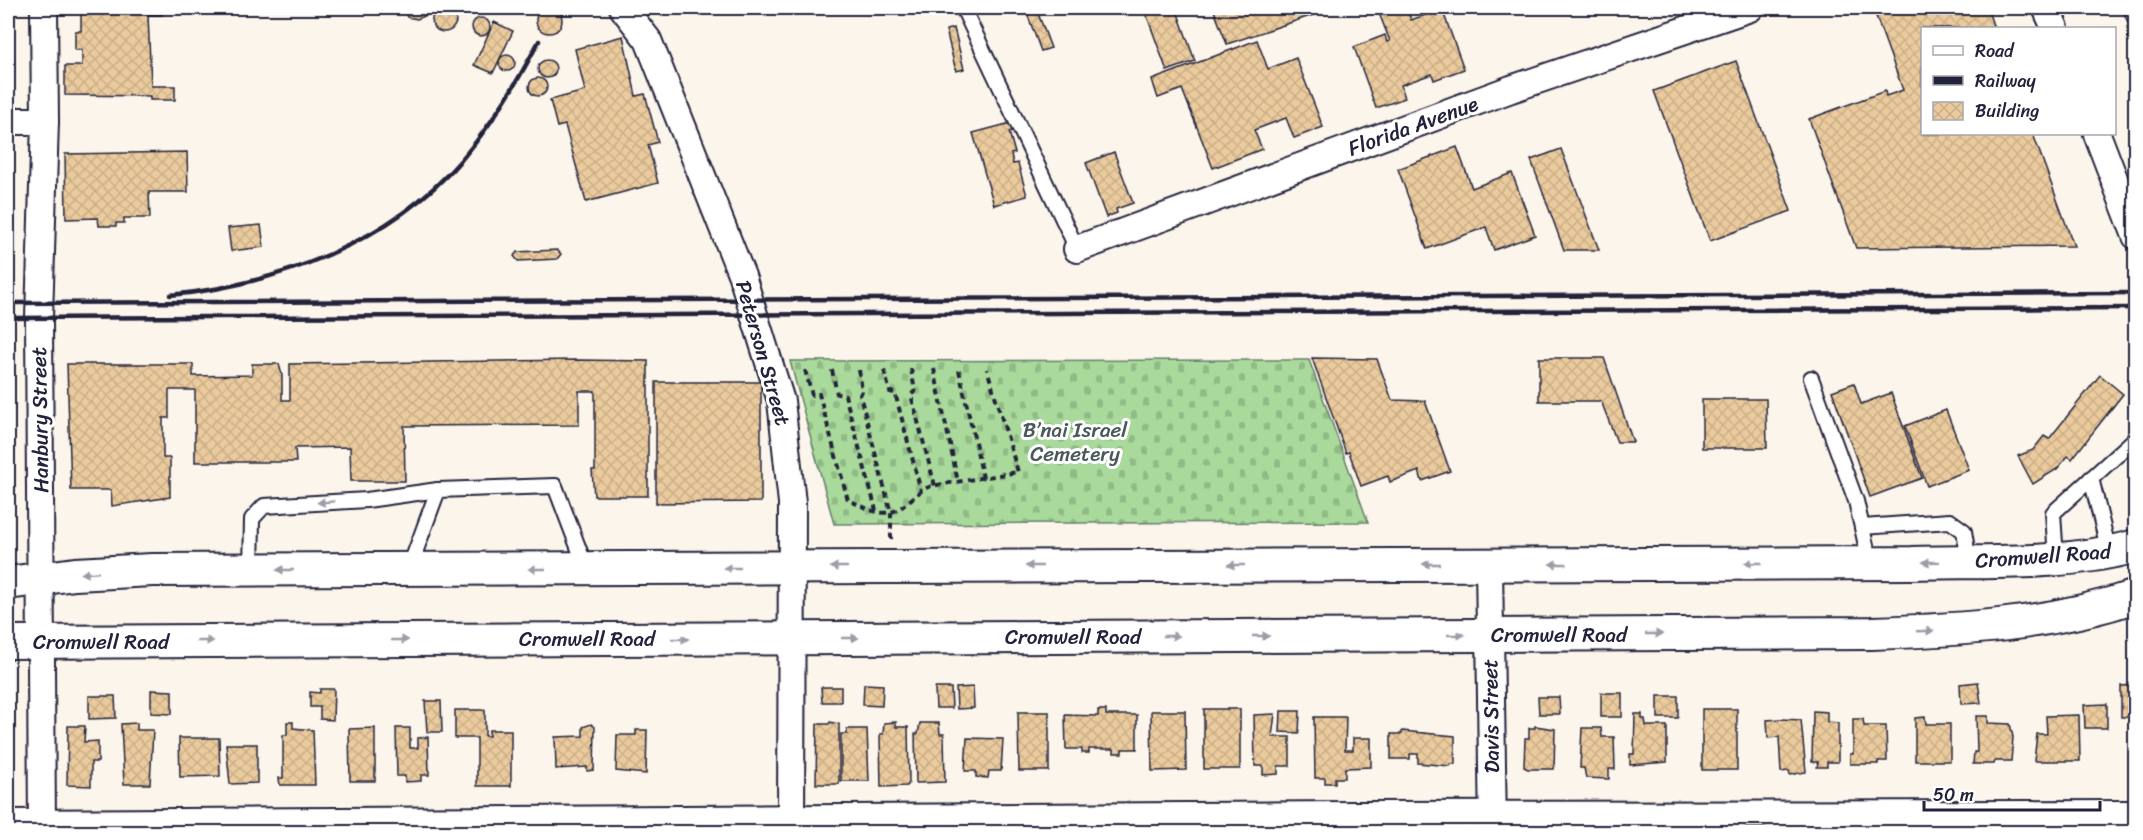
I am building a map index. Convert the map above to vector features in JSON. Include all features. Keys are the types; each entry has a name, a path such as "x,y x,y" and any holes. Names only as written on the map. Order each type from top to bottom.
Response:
{"street":[{"name":"Hanbury Street","path":"42,828 39,311 45,121 44,8"},
{"name":"Peterson Street","path":"623,8 648,40 742,276 782,401 792,503 790,567 791,826"},
{"name":"Florida Avenue","path":"1077,249 1511,89 1750,8"},
{"path":"2046,8 2055,27"},
{"path":"8,121 45,121"},
{"path":"2098,135 2127,182 2136,236"},
{"name":"Cromwell Road","path":"8,583 42,578 141,571 1969,562 2056,559 2122,549"},
{"name":"Davis Street","path":"1490,564 1493,824"},
{"name":"Cromwell Road","path":"8,642 1872,633 1960,630 2031,622 2136,596"},
{"path":"8,823 42,828 1493,824 2136,814"}],"lane":[{"path":"963,8 1077,249"},
{"path":"1811,378 1856,501 1870,563"},
{"path":"2056,559 2053,513 2136,438"},
{"path":"2091,478 2122,549"},
{"path":"251,570 252,519 264,506 367,500 438,490 555,486 586,568"},
{"path":"409,569 438,490"},
{"path":"1862,527 1950,521 1964,531 1969,562"}],"path":[{"path":"911,369 915,391 911,394 935,486"},
{"path":"934,369 958,482"},
{"path":"805,370 812,395 819,394 848,500 885,514 898,511 921,491 935,486 1018,472 987,369"},
{"path":"832,370 837,394 845,395 876,511"},
{"path":"859,370 862,391 860,395 891,513"},
{"path":"884,370 891,392 895,393 921,491"},
{"path":"958,370 983,478"}],"green space":[{"name":"B’nai Israel Cemetery","path":"1309,360 1368,522 834,524 790,361"}],"building":[{"path":"549,7 558,11 562,20 558,29 549,33 540,29 536,20 540,11"},
{"path":"75,8 162,8 162,15 148,15 151,86 175,86 175,100 150,100 150,96 65,95 65,66 82,66 82,50 75,50 75,31 81,31 81,11 75,11"},
{"path":"402,8 430,8 427,15 417,19 407,17"},
{"path":"444,8 453,11 456,20 453,29 444,32 435,29 432,20 435,11"},
{"path":"486,8 502,8 494,13"},
{"path":"1025,8 1036,8 1051,48 1041,51"},
{"path":"1144,8 1176,8 1195,61 1167,71"},
{"path":"1213,8 1316,8 1319,13 1227,44"},
{"path":"1377,8 1407,8 1411,20 1442,9 1464,69 1434,80 1432,74 1401,85 1405,98 1376,108 1354,47 1385,35 1387,42 1390,41"},
{"path":"1873,8 1987,8 1994,27 1921,27 1921,135 2033,135 2074,246 1856,248 1809,119 1885,91 1886,96 1903,90"},
{"path":"2122,8 2136,8 2136,20 2128,23"},
{"path":"481,18 487,21 490,27 487,33 481,36 475,33 472,27 475,21"},
{"path":"494,22 513,31 493,73 474,65"},
{"path":"954,28 964,69 956,71 946,30"},
{"path":"623,36 636,96 645,94 658,142 648,145 658,183 586,202 565,125 557,127 550,100 585,91 575,49"},
{"path":"1257,40 1268,69 1296,58 1323,127 1294,138 1286,118 1254,130 1262,149 1213,168 1182,89 1158,98 1152,80"},
{"path":"504,55 510,55 515,63 513,69 504,71 499,66 499,60"},
{"path":"547,60 553,63 556,69 553,75 547,78 541,75 538,69 541,63"},
{"path":"1736,61 1791,211 1710,241 1654,91"},
{"path":"538,78 544,81 547,87 544,93 538,96 532,93 529,87 532,81"},
{"path":"1011,123 1013,131 1009,132 1015,153 1011,154 1013,164 1018,163 1027,196 994,205 973,133"},
{"path":"1457,147 1472,188 1512,173 1535,235 1494,250 1486,227 1427,249 1398,169"},
{"path":"1561,149 1599,250 1564,250 1531,160"},
{"path":"187,152 188,192 149,192 150,218 124,218 124,223 116,223 116,226 99,226 98,218 66,219 65,154"},
{"path":"1114,152 1133,203 1116,209 1117,213 1106,217 1086,163"},
{"path":"261,225 264,247 231,251 228,228"},
{"path":"557,250 561,254 557,259 518,261 514,256 517,252"},
{"path":"1312,358 1377,359 1392,400 1425,401 1450,471 1422,481 1419,471 1390,482 1388,476 1361,486 1349,452 1346,453"},
{"path":"1539,358 1604,358 1633,442 1617,442 1601,401 1539,401"},
{"path":"648,361 648,496 594,496 592,470 595,470 595,391 579,391 579,425 404,426 405,481 351,481 350,447 295,448 296,462 195,462 195,390 169,390 169,418 163,418 163,458 170,458 170,497 112,506 111,490 71,490 67,364 193,364 193,376 252,375 252,364 279,364 282,375 282,400 290,400 290,364"},
{"path":"2100,375 2123,394 2072,459 2068,456 2057,469 2033,484 2018,456 2033,450 2044,436 2049,439"},
{"path":"656,382 761,382 761,502 656,503"},
{"path":"1854,383 1861,404 1891,393 1922,478 1870,497 1832,391"},
{"path":"1702,399 1766,399 1767,448 1702,448"},
{"path":"1946,410 1969,470 1927,486 1905,426"},
{"path":"1978,682 1981,703 1961,704 1960,684"},
{"path":"864,684 883,685 882,706 863,705"},
{"path":"2136,685 2136,717 2121,717 2121,686"},
{"path":"821,687 841,687 841,702 822,702"},
{"path":"973,687 974,708 957,709 956,688"},
{"path":"935,688 951,688 952,708 936,708"},
{"path":"320,689 334,689 333,720 320,719 320,707 310,707 310,692 320,693"},
{"path":"151,690 172,691 172,714 151,713"},
{"path":"1601,693 1622,693 1622,717 1601,717"},
{"path":"89,696 115,696 116,718 89,719"},
{"path":"1658,696 1678,696 1678,718 1658,718"},
{"path":"1538,697 1559,697 1560,714 1539,714"},
{"path":"425,701 441,701 442,732 427,732"},
{"path":"2107,704 2107,728 2085,728 2084,705"},
{"path":"1204,709 1240,709 1240,769 1204,769"},
{"path":"1702,709 1737,709 1737,770 1702,770"},
{"path":"455,710 485,710 485,736 489,736 489,730 511,730 511,786 477,786 477,738 455,738"},
{"path":"1098,710 1106,710 1106,715 1137,715 1137,749 1122,749 1122,753 1114,753 1114,749 1089,749 1089,753 1082,753 1082,749 1066,749 1065,715 1098,716"},
{"path":"1151,711 1185,711 1186,770 1152,771"},
{"path":"1281,711 1300,711 1299,733 1280,732"},
{"path":"1813,711 1827,712 1827,722 1838,723 1838,762 1827,762 1827,767 1817,767 1818,762 1812,762"},
{"path":"1018,712 1049,712 1049,771 1019,771"},
{"path":"1275,714 1272,737 1290,737 1290,766 1278,766 1278,774 1263,775 1263,766 1255,766 1254,715"},
{"path":"1635,714 1642,714 1646,726 1667,726 1667,762 1630,765 1630,754 1634,754"},
{"path":"2079,715 2080,761 2034,761 2037,734 2047,734 2046,716"},
{"path":"1976,716 1988,716 1988,723 2010,724 2013,737 2011,761 1973,764 1974,752 1977,752"},
{"path":"1314,717 1346,717 1345,750 1353,750 1353,738 1371,738 1371,767 1345,768 1345,778 1335,778 1335,783 1325,783 1325,778 1315,778"},
{"path":"1925,717 1926,724 1950,724 1950,761 1915,761 1915,718"},
{"path":"1853,719 1863,719 1864,726 1886,726 1887,761 1878,761 1878,764 1850,764 1850,754 1853,754"},
{"path":"1767,720 1801,720 1806,772 1790,775 1789,771 1781,772 1779,737 1768,738"},
{"path":"287,722 293,722 293,728 313,730 315,785 280,785 279,778 283,778 283,735 287,735"},
{"path":"830,722 839,724 839,784 816,784 817,724 829,724"},
{"path":"896,722 896,727 908,727 909,783 907,786 881,787 880,734 883,734 884,723"},
{"path":"137,723 137,730 153,730 150,784 124,784 121,724"},
{"path":"920,723 939,723 940,734 944,734 945,782 916,783 915,734 918,734"},
{"path":"591,724 595,727 594,770 587,771 587,767 556,769 555,737 583,736 583,727"},
{"path":"68,726 85,726 84,742 98,741 98,762 91,762 91,786 67,785"},
{"path":"1535,726 1555,729 1554,769 1524,767 1525,738 1529,738 1529,728 1535,728"},
{"path":"375,728 375,781 350,781 349,729"},
{"path":"396,728 410,728 410,748 418,748 418,738 428,737 429,775 421,775 421,781 405,782 405,776 397,776"},
{"path":"1582,728 1601,728 1602,737 1614,737 1615,769 1609,769 1609,779 1586,778 1584,768 1580,768"},
{"path":"847,729 867,729 869,781 841,781 841,734 847,734"},
{"path":"636,730 647,730 646,774 616,771 617,735 636,735"},
{"path":"1402,731 1455,736 1455,764 1450,766 1418,763 1418,754 1410,754 1410,759 1391,759 1391,734 1402,734"},
{"path":"179,738 219,738 220,776 180,777"},
{"path":"967,738 1003,739 1001,771 989,771 988,778 976,777 976,771 965,771"},
{"path":"226,744 257,744 257,783 230,784"}],"railway":[{"path":"170,295 210,290 290,270 329,255 401,214 433,189 462,159 504,102 539,41"},
{"path":"8,303 2136,293"},
{"path":"8,318 2136,308"}]}
